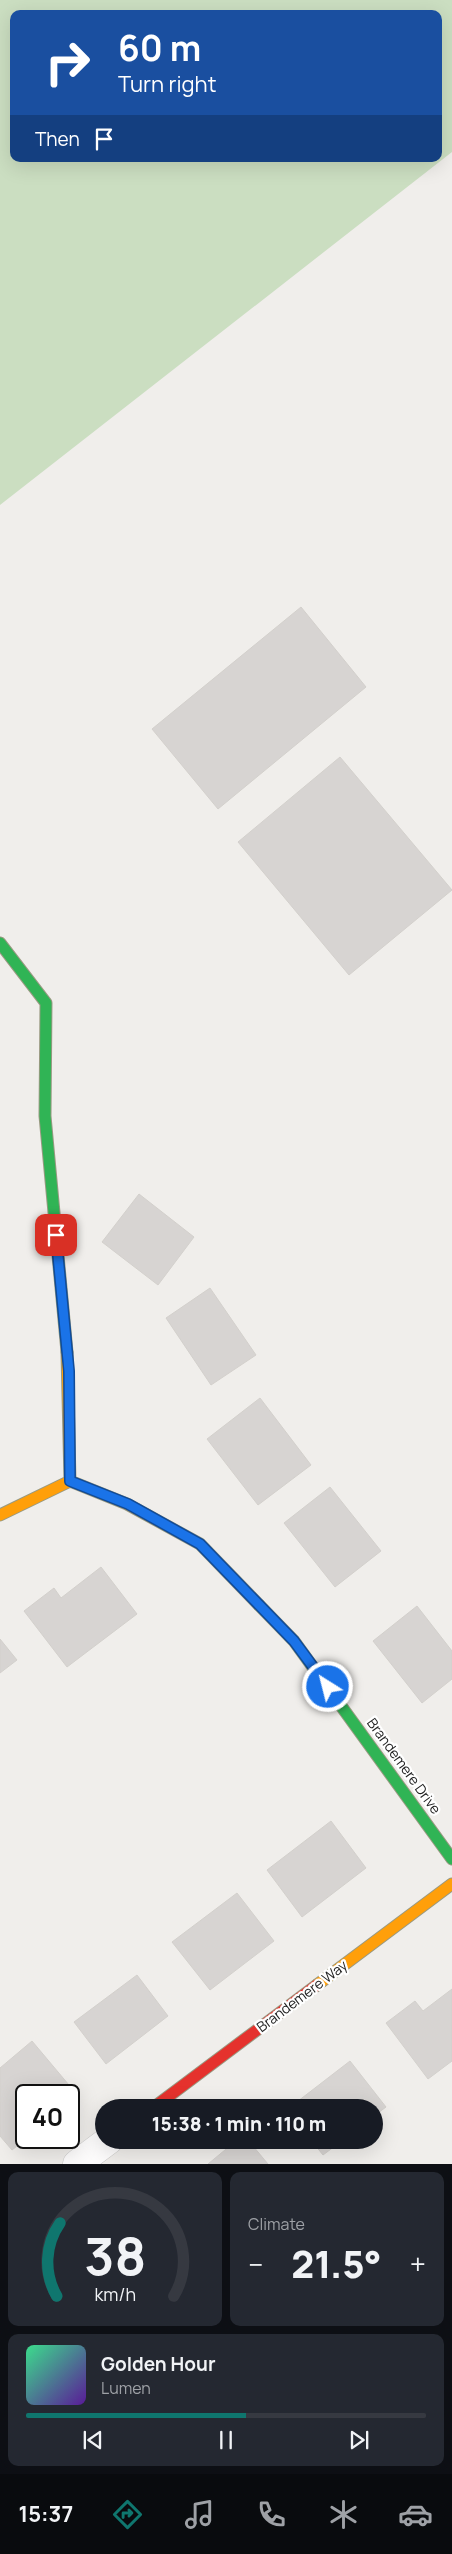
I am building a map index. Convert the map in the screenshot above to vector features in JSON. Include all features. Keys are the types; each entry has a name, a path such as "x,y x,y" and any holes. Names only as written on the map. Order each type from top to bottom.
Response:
{"street":[{"path":"0,943 46,1002 45,1116 69,1371 70,1481 0,1515"},
{"name":"Brandemere Drive","path":"70,1481 128,1504 200,1544 294,1641 452,1859"},
{"name":"Brandemere Way","path":"165,2099 452,1884"},
{"path":"77,2164 97,2149"}],"green space":[{"path":"0,0 452,0 452,152 442,160 442,10 10,10 10,162 439,162 0,505"}],"building":[{"path":"301,607 366,687 218,809 152,729"},
{"path":"340,757 452,890 349,975 238,842"},
{"path":"139,1194 194,1237 158,1285 102,1242"},
{"path":"210,1288 256,1355 211,1385 166,1318"},
{"path":"260,1398 311,1465 258,1505 207,1439"},
{"path":"330,1487 381,1551 335,1587 284,1523"},
{"path":"101,1567 137,1614 67,1667 24,1611 54,1588 61,1598"},
{"path":"417,1606 452,1651 452,1679 422,1703 373,1641"},
{"path":"0,1639 17,1660 0,1673"},
{"path":"331,1821 366,1868 302,1917 267,1870"},
{"path":"237,1893 274,1941 210,1990 172,1942"},
{"path":"137,1975 168,2016 106,2064 74,2022"},
{"path":"452,1989 452,2061 428,2079 386,2023 415,2001 423,2011"},
{"path":"32,2041 68,2084 15,2084 15,2148 12,2150 0,2136 0,2068"},
{"path":"350,2061 380,2099 301,2099"},
{"path":"226,2149 256,2149 268,2164 208,2164"},
{"path":"318,2149 331,2149 323,2155"}],"traffic: fast":[{"path":"0,943 46,1003 45,1116 67,1352"},
{"path":"259,1605 294,1641 452,1859"}],"traffic: slow":[{"path":"67,1352 70,1481"},
{"path":"0,1515 70,1481 127,1504 200,1544 259,1605"},
{"path":"317,1985 452,1884"}],"traffic: jam":[{"path":"165,2099 317,1985"}],"route":[{"path":"56,1235 69,1371 70,1481 128,1504 200,1544 294,1641 328,1687"}]}
